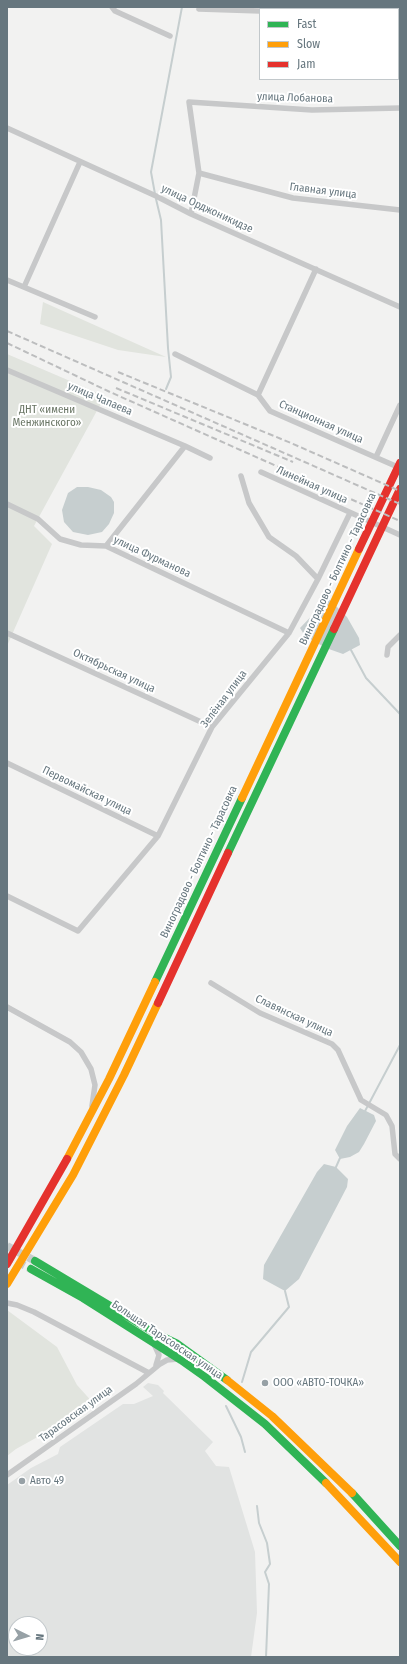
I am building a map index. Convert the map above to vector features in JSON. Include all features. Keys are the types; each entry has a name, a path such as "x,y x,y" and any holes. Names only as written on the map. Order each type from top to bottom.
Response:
{"main road":[{"name":"Виноградово - Болтино - Тарасовка","path":"7,1264 89,1119 400,464"},
{"name":"Виноградово - Болтино - Тарасовка","path":"7,1284 73,1175 124,1075 400,489"},
{"name":"Большая Тарасовская улица","path":"35,1261 157,1334 176,1343 205,1363 272,1416 348,1488 400,1546"},
{"name":"Большая Тарасовская улица","path":"31,1269 82,1298 180,1360 205,1377 265,1424 340,1497 400,1562"}],"street":[{"path":"112,7 115,11 170,36"},
{"path":"200,8 259,11"},
{"name":"улица Лобанова","path":"199,173 189,102 312,110 400,108"},
{"name":"улица Орджоникидзе","path":"7,128 190,214 400,308"},
{"path":"24,287 80,162"},
{"path":"190,214 199,173"},
{"name":"Главная улица","path":"199,173 293,198 400,210"},
{"path":"258,395 316,270"},
{"path":"7,280 94,317"},
{"name":"Станционная улица","path":"175,354 258,395 270,411 400,468"},
{"name":"улица Чапаева","path":"7,370 185,446"},
{"path":"376,457 400,405"},
{"path":"106,546 185,446 210,458"},
{"name":"Линейная улица","path":"260,472 400,535"},
{"path":"241,476 249,503 269,537 296,556 318,579"},
{"name":"улица Фурманова","path":"7,504 38,519 60,539 81,545 106,546 289,633"},
{"name":"Зелёная улица","path":"7,896 78,931 158,836 212,727 289,633 318,579 350,513"},
{"name":"Октябрьская улица","path":"7,633 212,727"},
{"path":"387,655 388,647 400,635"},
{"name":"Первомайская улица","path":"7,763 158,836"},
{"name":"Славянская улица","path":"211,983 260,1013 332,1044 338,1050 361,1100 386,1115 392,1126 395,1154 400,1159"},
{"path":"7,1007 70,1042 81,1052 91,1070 95,1085 94,1099 89,1119"},
{"path":"7,1303 17,1305 34,1312 149,1373"},
{"path":"154,1343 158,1355 156,1367"},
{"name":"Тарасовская улица","path":"7,1475 136,1384 156,1367 167,1360 180,1360"}],"shaded area":[{"path":"77,487 88,487 101,490 111,497 114,502 114,513 109,524 102,532 88,535 73,532 64,522 62,510 68,493"},
{"path":"330,600 347,617 359,638 360,645 343,654 326,648 305,636 300,628 324,603"},
{"path":"360,1108 374,1115 376,1121 359,1152 350,1157 340,1159 335,1150 347,1126"},
{"path":"324,1164 336,1167 348,1179 347,1187 299,1279 285,1291 263,1279 264,1265 317,1172"},
{"path":"148,1383 158,1385 164,1391 163,1393 213,1442 205,1451 216,1466 229,1467 255,1552 257,1613 251,1657 7,1657 7,1485 31,1468 58,1454 60,1447 123,1404 134,1404 153,1396 143,1387"}],"green space":[{"path":"43,302 166,357 118,350 40,324"},
{"name":"ДНТ «имени Менжинского»","path":"7,354 105,396 34,526 52,544 7,646"},
{"path":"7,1310 57,1347 77,1385 95,1405 16,1449 7,1456"}],"waterway":[{"path":"155,194 151,172 182,7"},
{"path":"156,199 161,220 171,377 166,389"},
{"path":"351,650 366,678 400,714"},
{"path":"364,1113 400,1045"},
{"path":"336,1167 340,1158"},
{"path":"242,1382 251,1352 289,1307 285,1291"},
{"path":"226,1406 241,1437 245,1452"},
{"path":"257,1506 259,1523 267,1543 270,1564 265,1572 269,1584 266,1657"}],"tunnel":[{"path":"7,1246 35,1261"},
{"path":"7,1256 31,1269"}],"railway":[{"path":"7,331 400,504"},
{"path":"7,343 110,392 400,521"},
{"path":"118,372 291,443 400,491"},
{"path":"116,388 293,462"}],"traffic: fast":[{"path":"228,853 334,629"},
{"path":"155,982 242,798"},
{"path":"35,1261 157,1334 176,1343 227,1380"},
{"path":"31,1269 83,1298 181,1360 205,1377 265,1424 326,1483"},
{"path":"352,1493 400,1546"}],"traffic: slow":[{"path":"242,798 359,549"},
{"path":"67,1159 109,1079 155,982"},
{"path":"7,1284 73,1175 124,1075 158,1003"},
{"path":"227,1380 272,1416 352,1493"},
{"path":"326,1483 400,1562"}],"traffic: jam":[{"path":"359,549 400,463"},
{"path":"334,629 400,489"},
{"path":"158,1003 228,853"},
{"path":"7,1264 67,1159"}],"place":[{"name":"ООО «АВТО-ТОЧКА»","path":"265,1383"},
{"name":"Авто 49","path":"22,1481"}]}
